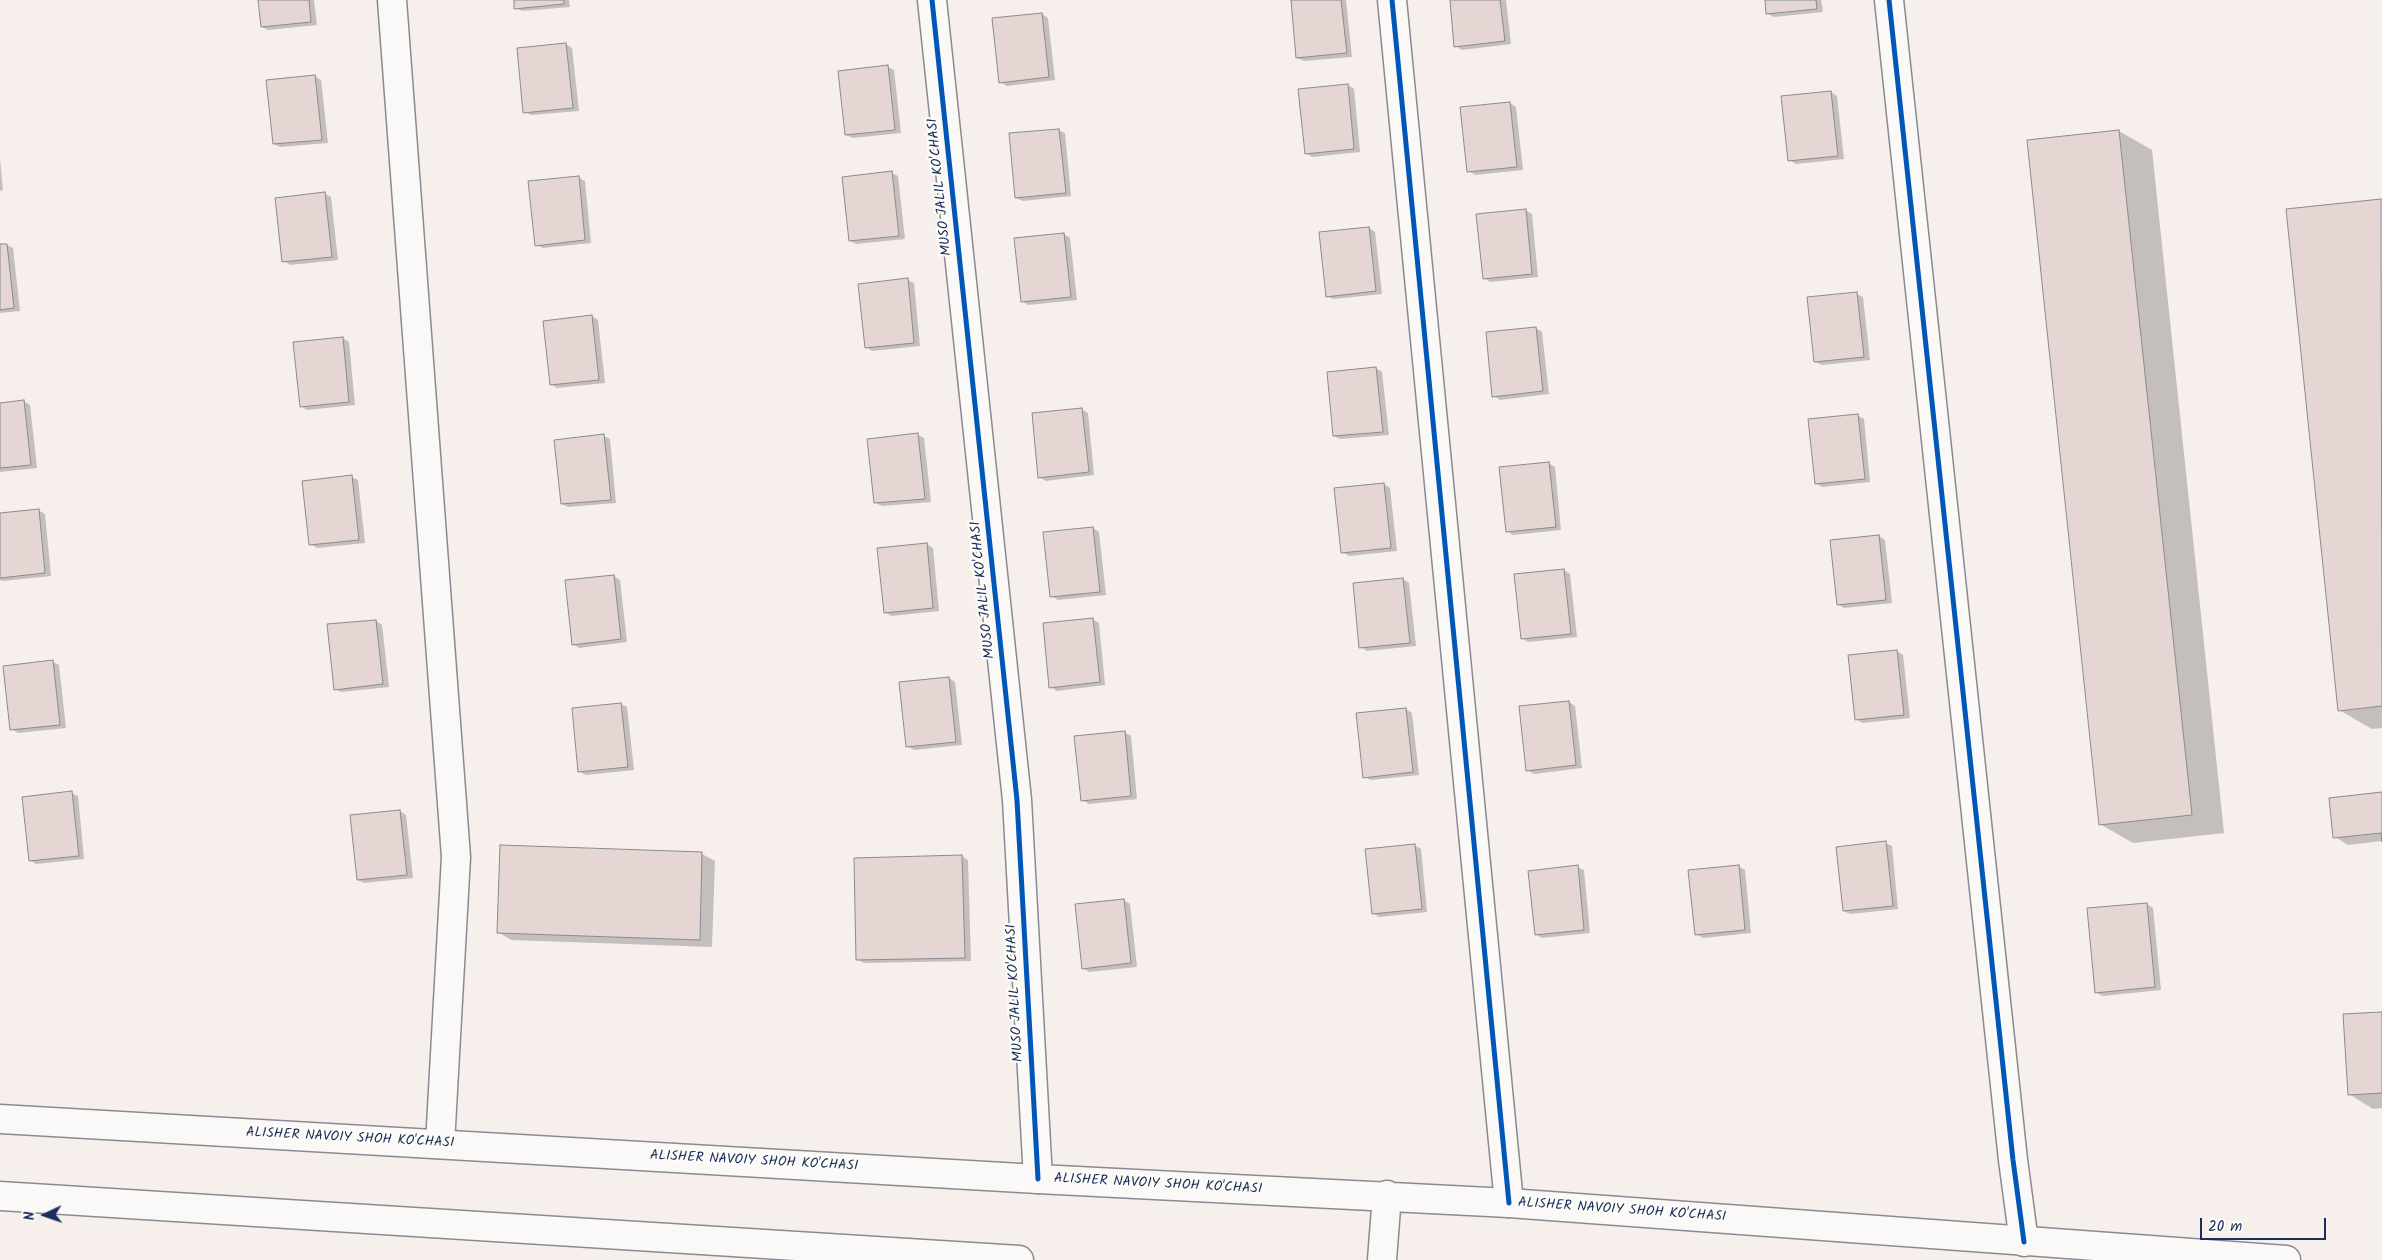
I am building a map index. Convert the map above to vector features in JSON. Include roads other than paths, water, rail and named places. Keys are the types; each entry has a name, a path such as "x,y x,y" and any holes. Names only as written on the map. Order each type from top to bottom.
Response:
{"street":[{"path":"392,0 456,857 440,1144"},
{"name":"MUSO JALIL KO'CHASI","path":"932,0 1017,800 1038,1179"},
{"path":"1392,0 1509,1203"},
{"path":"1889,0 2011,1141 2024,1242"},
{"name":"ALISHER NAVOIY SHOH KO'CHASI","path":"0,1119 1038,1179 1387,1195 2286,1260"},
{"path":"1382,1260 1387,1195"},
{"path":"0,1196 917,1257 1018,1260"}]}
